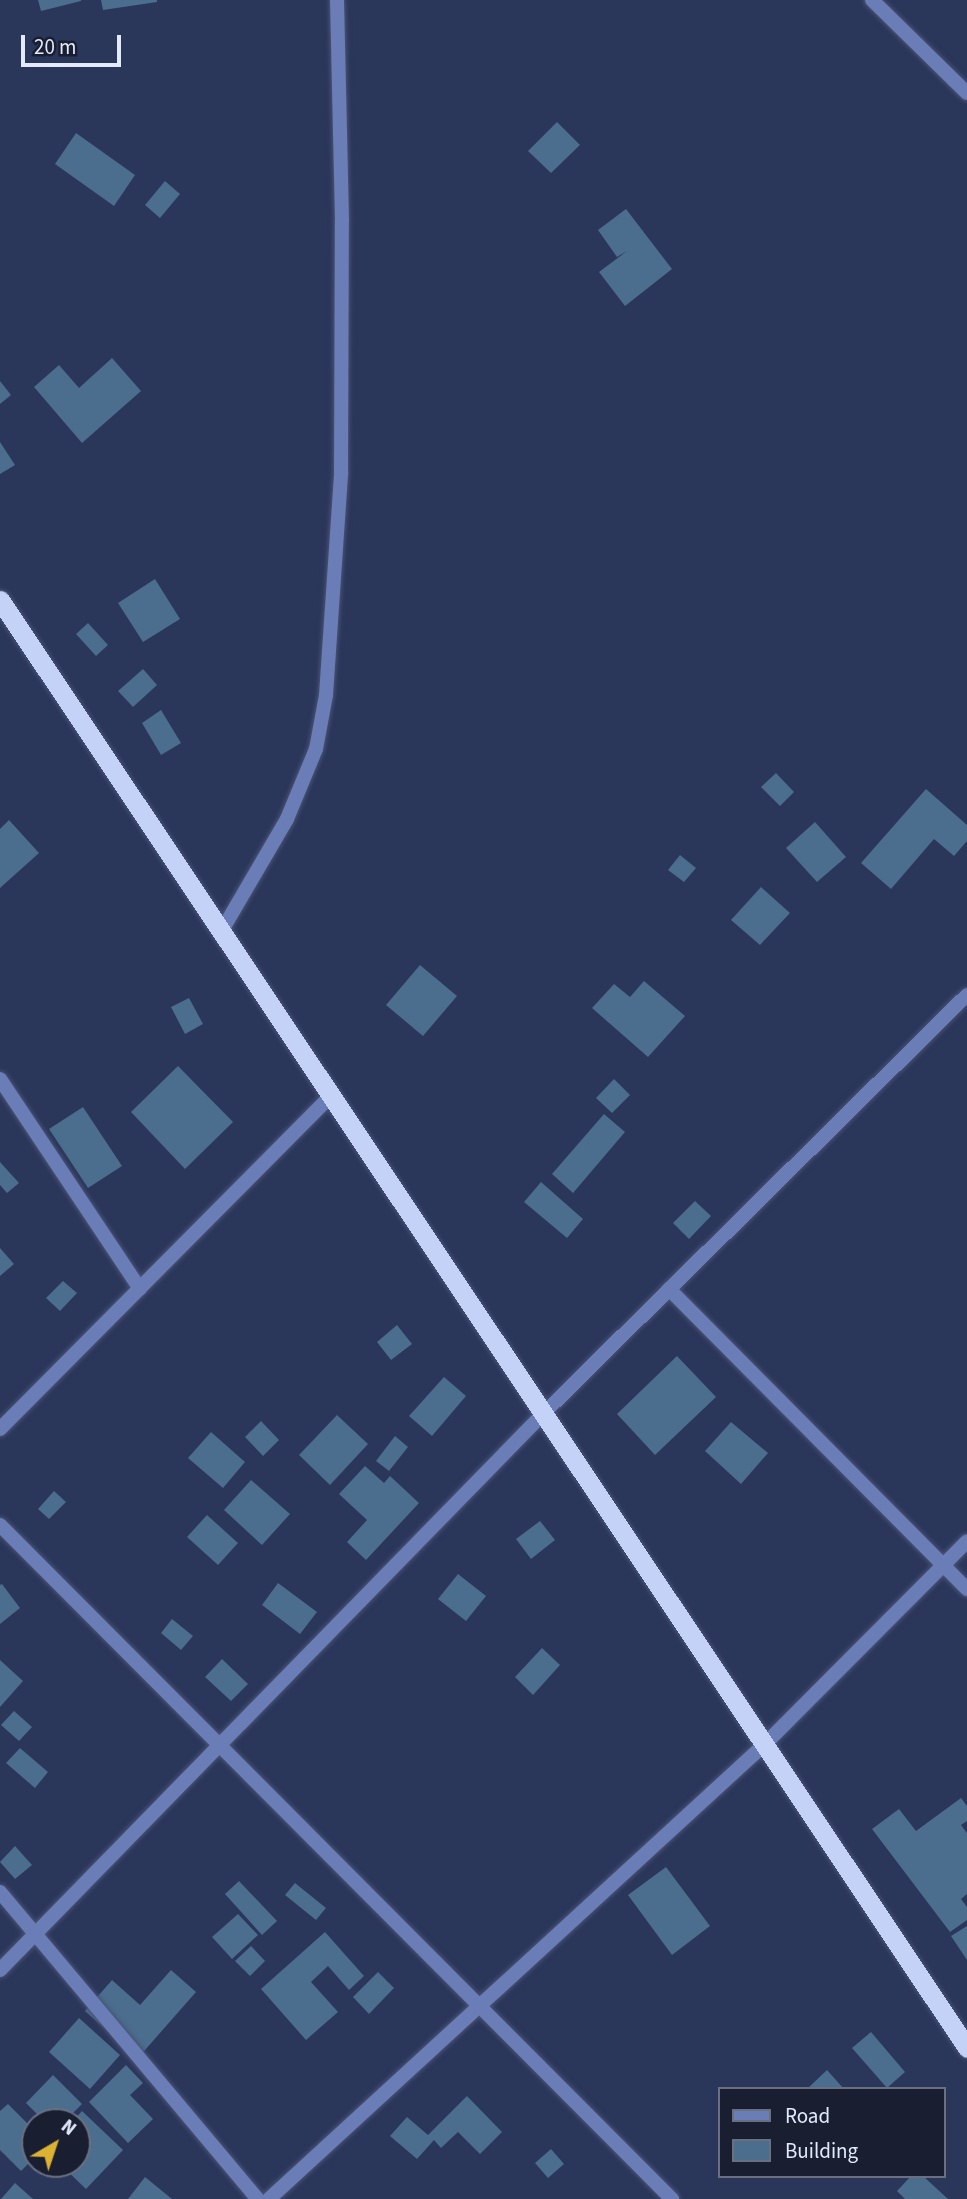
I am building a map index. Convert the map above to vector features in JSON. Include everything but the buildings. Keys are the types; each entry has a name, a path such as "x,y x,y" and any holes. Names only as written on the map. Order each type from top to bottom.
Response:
{"highway":[{"path":"0,600 545,1412 967,2048"}],"street":[{"path":"221,932 287,819 316,748 326,695 341,473 342,220 337,0"},
{"path":"872,0 967,93"},
{"path":"0,1970 545,1412 967,995"},
{"path":"0,1079 139,1289"},
{"path":"0,1430 331,1096"},
{"path":"669,1289 967,1589"},
{"path":"0,1524 671,2199"},
{"path":"269,2199 765,1744 967,1541"},
{"path":"0,1892 258,2199"}]}
